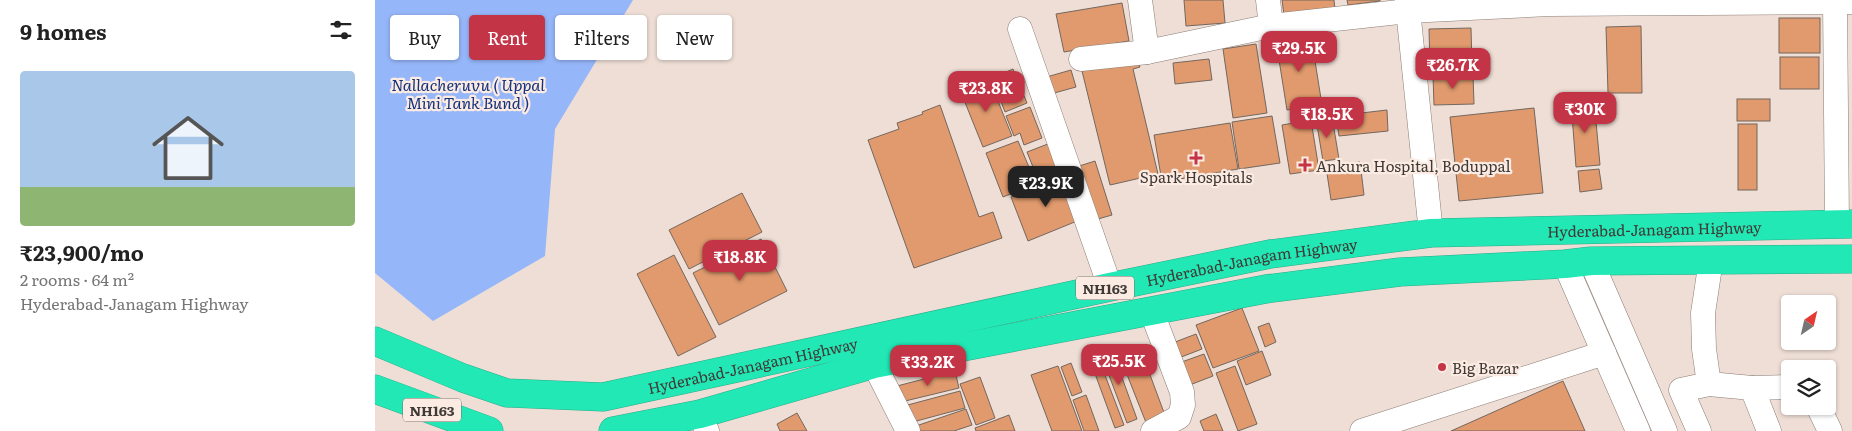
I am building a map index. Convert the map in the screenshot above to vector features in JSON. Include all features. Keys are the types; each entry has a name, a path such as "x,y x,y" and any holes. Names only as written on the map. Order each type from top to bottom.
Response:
{"highway":[{"name":"Hyderabad-Janagam Highway","path":"375,341 463,378 507,393 603,397 928,328 1110,286 1270,254 1431,233 1845,224"},
{"name":"Hyderabad-Janagam Highway","path":"613,431 703,422 874,364 1266,289 1400,272 1578,263 1852,259"},
{"path":"1161,309 1162,276"},
{"name":"NH163","path":"375,389 489,431"}],"street":[{"path":"1140,0 1147,52"},
{"path":"1268,0 1271,26"},
{"path":"1081,59 1147,52 1271,26 1407,5 1549,2 1841,1 1845,224"},
{"path":"1407,5 1431,233"},
{"path":"1019,29 1110,286"},
{"path":"1709,384 1704,349 1703,313 1711,260"},
{"path":"1578,263 1604,353 1638,431"},
{"path":"1578,263 1665,431"},
{"path":"1153,431 1179,416 1183,405 1182,392 1161,309"},
{"path":"1362,431 1604,353"},
{"path":"874,364 908,431"},
{"path":"1699,431 1681,390 1709,384 1752,388 1781,387"},
{"path":"1752,388 1769,431"},
{"path":"1822,415 1830,431"}],"water":[{"name":"Nallacheruvu ( Uppal Mini Tank Bund )","path":"375,0 633,0 624,15 555,15 555,60 597,60 555,129 545,256 433,321 375,273"}],"building":[{"path":"1184,0 1223,0 1225,23 1186,26"},
{"path":"1282,0 1334,0 1335,10 1284,15"},
{"path":"1347,0 1380,0 1380,1 1348,5"},
{"path":"1122,3 1129,41 1064,52 1056,14"},
{"path":"1779,18 1820,18 1820,53 1779,53"},
{"path":"1641,26 1642,93 1608,93 1606,27"},
{"path":"1471,28 1472,66 1430,67 1429,29"},
{"path":"1311,36 1322,105 1287,110 1276,41"},
{"path":"1256,44 1267,113 1233,118 1223,49"},
{"path":"1780,57 1819,57 1819,89 1780,89"},
{"path":"1137,58 1140,67 1133,69 1158,174 1110,185 1082,71"},
{"path":"1209,59 1212,80 1175,84 1173,63"},
{"path":"1013,69 1027,103 1005,112 992,78"},
{"path":"1071,70 1076,87 1047,95 1043,78"},
{"path":"1473,75 1474,104 1434,105 1433,76"},
{"path":"989,79 1012,136 983,147 960,90"},
{"path":"1737,99 1770,99 1770,121 1737,121"},
{"path":"1594,100 1600,165 1576,167 1571,102"},
{"path":"940,105 979,217 993,212 1002,238 914,268 868,140 899,129 897,123 923,114 922,112"},
{"path":"1030,107 1042,138 1024,145 1020,133 1014,136 1006,116"},
{"path":"1534,108 1543,193 1459,201 1450,117"},
{"path":"1387,110 1388,131 1339,136 1336,116"},
{"path":"1272,116 1280,163 1239,169 1232,122"},
{"path":"1332,117 1339,159 1323,161 1316,119"},
{"path":"1311,120 1319,170 1290,174 1282,125"},
{"path":"1230,123 1238,169 1162,182 1154,135"},
{"path":"1738,124 1757,124 1757,190 1738,190"},
{"path":"1018,141 1036,184 1003,197 986,153"},
{"path":"1053,142 1065,172 1039,182 1027,152"},
{"path":"1095,161 1112,215 1091,221 1073,168"},
{"path":"1360,162 1364,195 1331,200 1326,167"},
{"path":"1599,169 1602,189 1580,192 1578,171"},
{"path":"1065,176 1082,219 1028,241 1011,197"},
{"path":"742,193 762,232 689,269 669,230"},
{"path":"761,239 787,291 719,325 693,273"},
{"path":"674,255 716,337 678,356 637,274"},
{"path":"1242,308 1259,351 1213,368 1196,325"},
{"path":"1269,323 1276,342 1265,347 1258,327"},
{"path":"1196,334 1202,349 1176,359 1170,344"},
{"path":"1095,349 1124,425 1115,428 1087,352"},
{"path":"1112,350 1137,419 1127,423 1101,354"},
{"path":"1262,351 1271,375 1246,385 1237,361"},
{"path":"1204,354 1213,376 1187,386 1179,363"},
{"path":"1071,363 1082,392 1072,396 1061,367"},
{"path":"1146,364 1166,418 1147,425 1126,372"},
{"path":"1058,366 1082,431 1052,431 1031,375"},
{"path":"1235,366 1257,424 1238,431 1216,373"},
{"path":"955,371 959,388 901,402 897,386"},
{"path":"980,377 995,418 976,425 960,384"},
{"path":"1563,381 1585,431 1451,431"},
{"path":"960,391 965,408 909,423 904,406"},
{"path":"1086,395 1099,431 1084,431 1073,400"},
{"path":"966,409 972,425 954,431 914,431 913,427"},
{"path":"797,413 807,431 780,431 777,424"},
{"path":"1216,414 1223,431 1204,431 1200,421"},
{"path":"1009,415 1015,431 976,431 975,428"}],"place":[{"name":"Spark Hospitals","path":"1196,158"},
{"name":"Ankura Hospital, Boduppal","path":"1305,165"},
{"name":"Big Bazar","path":"1442,367"}]}
